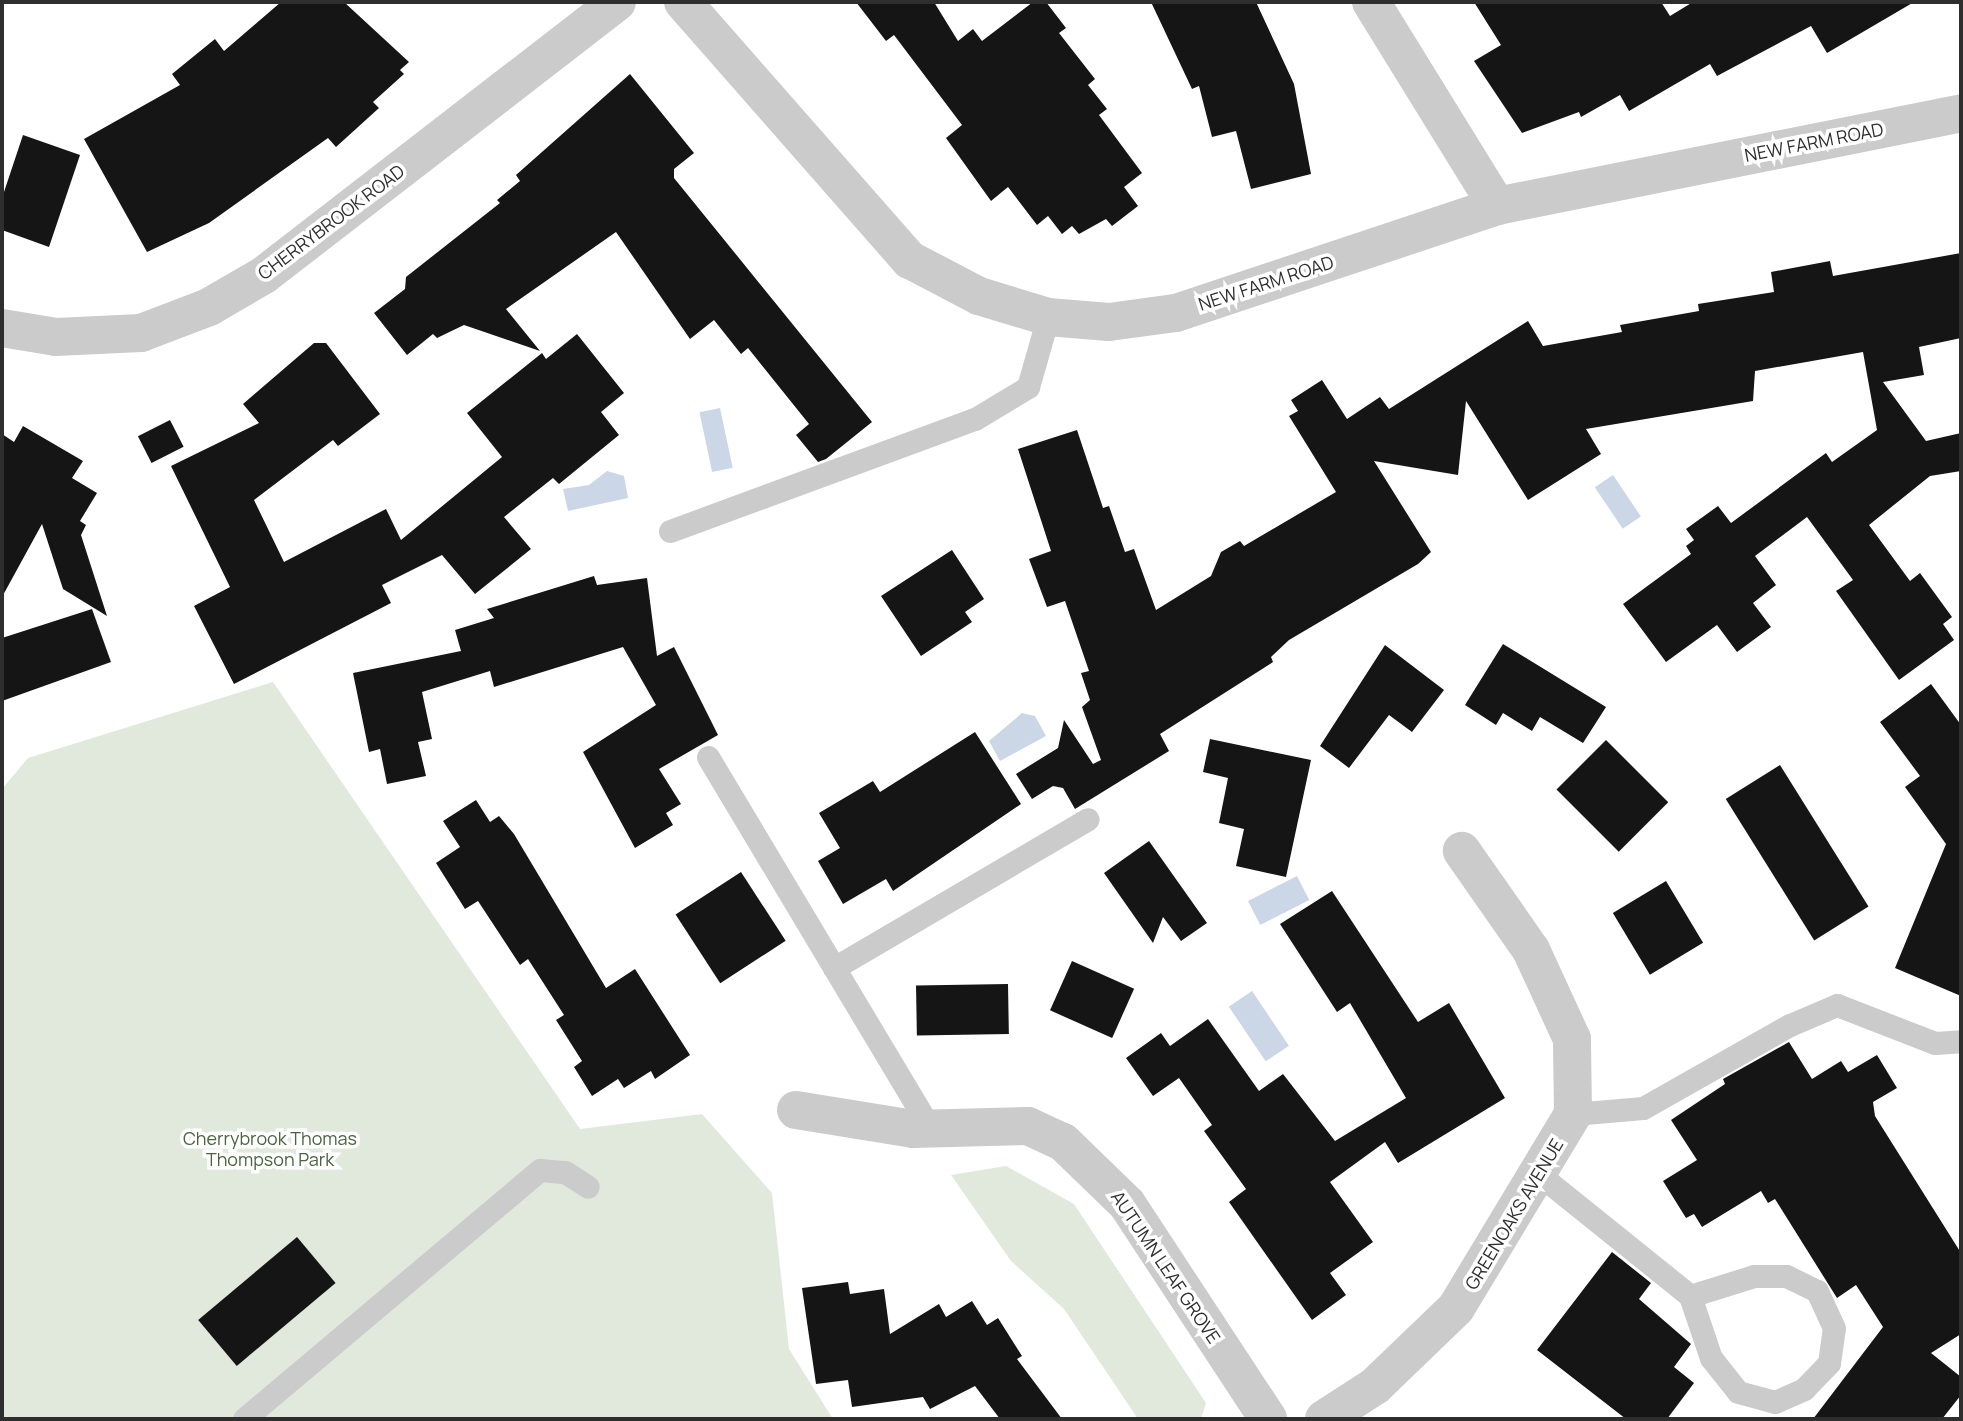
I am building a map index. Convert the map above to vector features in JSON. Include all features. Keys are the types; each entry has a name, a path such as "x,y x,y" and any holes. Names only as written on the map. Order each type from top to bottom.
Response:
{"street":[{"name":"CHERRYBROOK ROAD","path":"2,328 56,337 141,333 209,307 264,275 617,2"},
{"name":"NEW FARM ROAD","path":"683,2 910,260 979,296 1048,317 1109,322 1176,313 1497,206 1961,113"},
{"path":"1371,2 1497,206"},
{"name":"GREENOAKS AVENUE","path":"1324,1419 1375,1386 1456,1308 1541,1176 1573,1114 1572,1039 1531,950 1462,851"},
{"name":"AUTUMN LEAF GROVE","path":"796,1110 930,1128 1028,1126 1089,1161 1127,1204 1268,1419"}],"lane":[{"path":"670,531 975,419 1028,387 1048,317"},
{"path":"708,757 930,1128"},
{"path":"834,968 1088,819"},
{"path":"1573,1114 1643,1108 1790,1025 1837,1005 1935,1042 1961,1041"},
{"path":"244,1419 540,1170 565,1172 588,1186"},
{"path":"1541,1176 1690,1296 1711,1358 1738,1392 1775,1402 1804,1389 1829,1363 1834,1328 1816,1290 1786,1276 1754,1276 1690,1296"}],"green space":[{"name":"Cherrybrook Thomas Thompson Park","path":"273,682 580,1129 702,1114 772,1193 789,1349 833,1419 2,1419 2,789 28,758"},
{"path":"1006,1166 1074,1204 1206,1403 1201,1419 1138,1419 1064,1309 1011,1261 951,1175"}],"water":[{"path":"720,408 733,468 712,472 699,412"},
{"path":"607,471 624,476 628,498 568,511 563,489 589,485"},
{"path":"1613,475 1641,516 1623,529 1595,487"},
{"path":"1022,713 1035,716 1046,736 1000,761 989,741"},
{"path":"1297,876 1309,900 1260,925 1248,901"},
{"path":"1252,991 1289,1046 1266,1061 1229,1007"}],"building":[{"path":"281,2 344,2 409,62 400,70 404,74 373,102 379,108 336,147 328,138 209,223 147,252 84,139 180,85 172,74 215,39 224,51"},
{"path":"856,2 934,2 958,41 973,29 982,41 1033,2 1046,2 1066,28 1059,33 1095,79 1088,85 1107,109 1099,115 1142,173 1124,187 1138,206 1112,226 1106,219 1079,234 1072,226 1062,234 1048,216 1037,225 1008,187 991,201 946,138 962,125 894,35 886,41"},
{"path":"1151,2 1256,2 1294,84 1311,174 1251,189 1236,131 1212,137 1199,86 1192,89"},
{"path":"1474,2 1661,2 1670,16 1693,2 1914,2 1827,53 1811,26 1717,76 1710,64 1629,111 1620,95 1581,117 1579,112 1522,133 1474,61 1501,45"},
{"path":"630,74 694,153 674,169 674,178 872,422 826,459 818,462 796,435 809,424 748,348 741,354 714,320 690,339 616,232 506,309 540,351 464,325 437,338 433,334 407,355 374,313 405,289 406,277 500,203 497,200 520,181 516,175"},
{"path":"23,135 80,155 49,247 2,230 2,198"},
{"path":"1961,253 1961,338 1919,347 1924,375 1883,382 1926,441 1961,433 1961,471 1930,476 1869,525 1910,581 1920,573 1952,617 1943,624 1954,640 1899,680 1836,591 1853,580 1807,517 1755,556 1776,585 1753,603 1771,627 1737,652 1717,625 1666,662 1623,604 1691,554 1686,546 1694,540 1686,529 1718,506 1731,523 1826,453 1832,462 1877,430 1863,352 1755,371 1753,401 1586,429 1601,454 1528,500 1466,401 1458,475 1374,461 1431,552 1418,564 1289,640 1271,657 1273,662 1160,734 1169,751 1075,809 1063,788 1053,786 1032,799 1016,774 1058,748 1064,720 1093,764 1101,760 1082,707 1090,700 1081,673 1089,671 1065,601 1047,607 1029,559 1051,551 1018,449 1077,430 1103,508 1109,506 1125,552 1134,549 1156,610 1211,576 1221,552 1240,541 1244,546 1336,492 1289,416 1298,411 1291,400 1322,380 1347,419 1380,397 1389,409 1528,321 1543,346 1622,332 1620,325 1699,311 1698,304 1774,292 1771,272 1830,261 1833,276"},
{"path":"577,334 624,393 601,412 619,435 559,484 553,478 504,517 531,549 475,594 442,555 382,585 391,603 234,684 194,606 230,587 171,466 259,423 243,404 314,343 326,343 380,414 338,446 333,440 254,500 284,562 386,509 401,540 502,457 467,413 542,353 546,359"},
{"path":"170,420 184,447 152,463 138,436"},
{"path":"23,426 83,461 72,478 97,493 80,521 86,525 81,535 107,616 63,589 42,524 2,597 2,434 14,442"},
{"path":"952,550 984,599 965,612 972,622 921,656 881,596"},
{"path":"594,576 597,585 647,578 657,656 674,647 718,735 659,769 681,804 666,813 673,825 635,848 583,752 656,705 623,647 494,687 490,671 422,692 432,739 418,742 426,776 387,784 380,749 369,752 353,673 461,651 455,630 494,618 487,609"},
{"path":"92,609 111,662 2,701 2,638"},
{"path":"1503,644 1606,707 1583,743 1540,717 1532,731 1503,713 1496,725 1465,705"},
{"path":"1385,645 1444,690 1412,732 1389,715 1349,768 1320,746"},
{"path":"1931,684 1961,725 1961,996 1895,968 1946,844 1905,787 1920,776 1880,722"},
{"path":"975,732 1021,804 893,891 886,879 843,904 818,861 840,848 819,813 873,781 880,792"},
{"path":"1210,739 1311,760 1286,877 1236,866 1244,829 1219,823 1228,778 1203,772"},
{"path":"1606,740 1668,802 1619,852 1557,789"},
{"path":"1780,765 1868,907 1814,941 1726,799"},
{"path":"476,800 490,822 499,816 514,834 606,988 635,969 690,1055 655,1079 651,1071 624,1088 618,1079 592,1096 574,1067 582,1061 556,1020 564,1015 528,959 520,965 478,901 465,909 436,863 460,847 443,821"},
{"path":"1149,841 1207,923 1181,941 1163,917 1153,943 1104,873"},
{"path":"741,872 786,941 720,983 676,914"},
{"path":"1666,881 1703,943 1650,975 1613,913"},
{"path":"1332,891 1418,1022 1449,1003 1505,1098 1398,1163 1385,1142 1330,1182 1373,1242 1330,1273 1346,1295 1312,1320 1229,1202 1246,1189 1204,1131 1212,1125 1179,1078 1153,1096 1126,1058 1161,1033 1170,1046 1208,1019 1259,1091 1283,1074 1335,1141 1406,1098 1350,1003 1337,1012 1280,924"},
{"path":"1072,961 1134,989 1112,1038 1050,1010"},
{"path":"1008,984 1009,1034 917,1036 916,986"},
{"path":"1789,1042 1812,1079 1841,1061 1848,1072 1877,1055 1897,1088 1873,1102 1875,1116 1961,1253 1961,1334 1931,1353 1961,1377 1961,1395 1942,1419 1813,1419 1883,1327 1856,1285 1837,1298 1775,1199 1768,1203 1761,1191 1702,1227 1694,1214 1686,1218 1663,1181 1697,1160 1671,1120 1725,1084 1723,1079"},
{"path":"297,1237 336,1283 237,1366 198,1320"},
{"path":"1612,1252 1651,1283 1639,1299 1691,1344 1674,1367 1694,1383 1667,1419 1626,1419 1537,1350"},
{"path":"848,1282 850,1294 884,1289 890,1334 939,1304 946,1317 972,1301 987,1325 998,1318 1022,1356 1017,1359 1062,1419 1000,1419 975,1386 930,1409 923,1397 852,1407 848,1380 816,1384 802,1288"}]}
